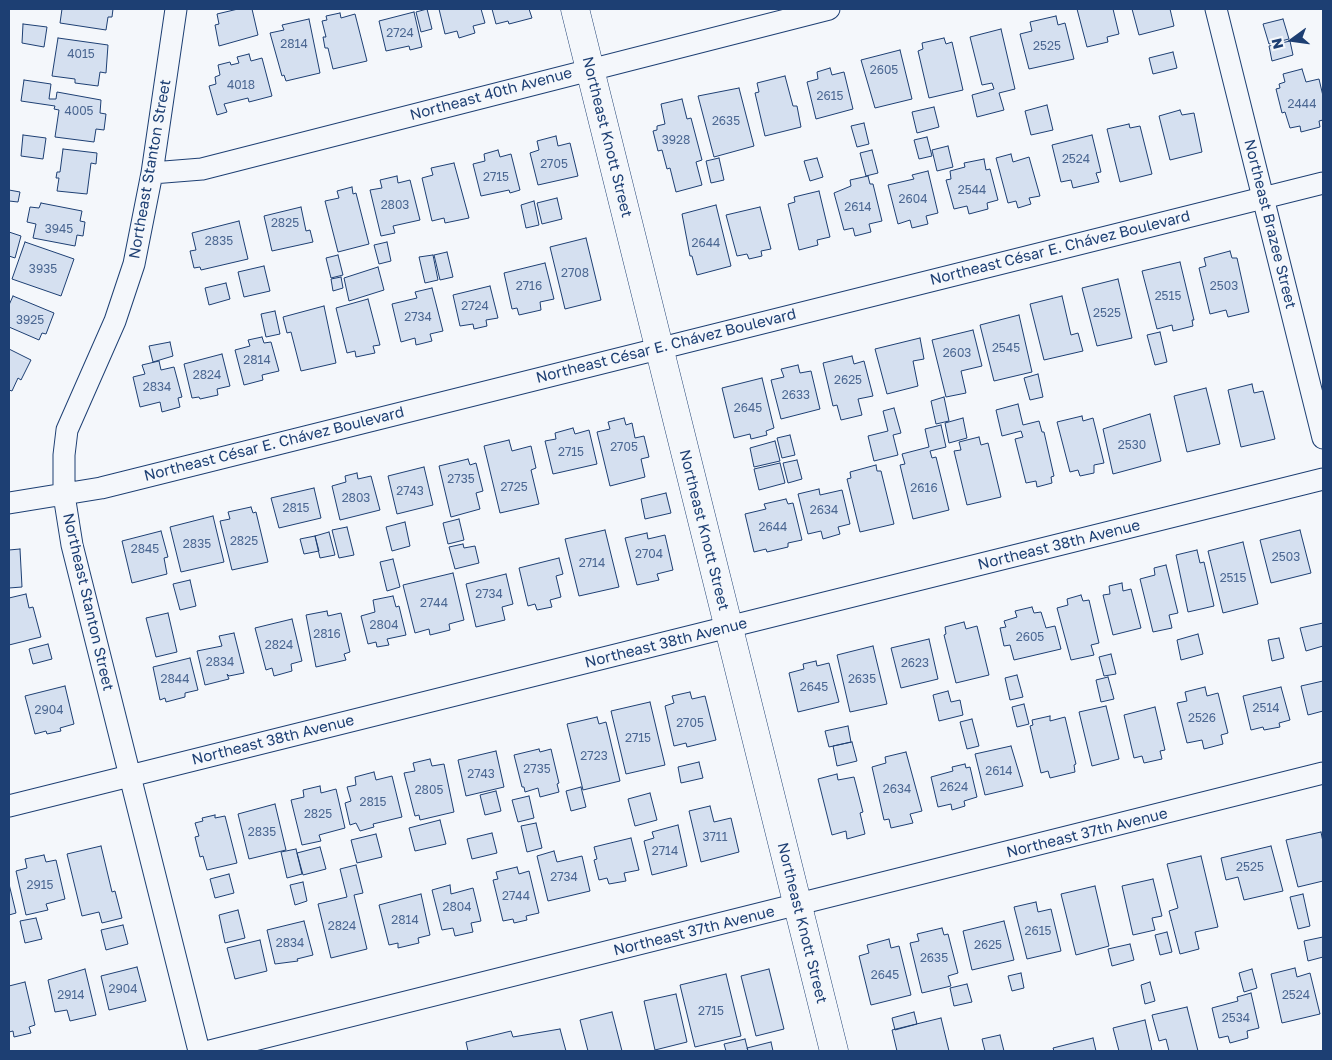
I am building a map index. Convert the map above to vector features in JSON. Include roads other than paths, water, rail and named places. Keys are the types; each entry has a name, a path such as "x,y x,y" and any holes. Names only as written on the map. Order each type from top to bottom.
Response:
{"street":[{"name":"Northeast Stanton Street","path":"176,9 152,173 134,264 114,321 67,430 64,455 64,495 72,545 199,1051"},
{"name":"Northeast Knott Street","path":"575,9 834,1051"},
{"name":"Northeast 40th Avenue","path":"152,173 202,169 590,68 828,9"},
{"name":"Northeast Brazee Street","path":"1216,9 1323,438"},
{"name":"Northeast César E. Chávez Boulevard","path":"9,503 64,495 1323,183"},
{"name":"Northeast 38th Avenue","path":"9,806 1323,479"},
{"name":"Northeast 37th Avenue","path":"210,1051 798,906 1323,773"}]}
